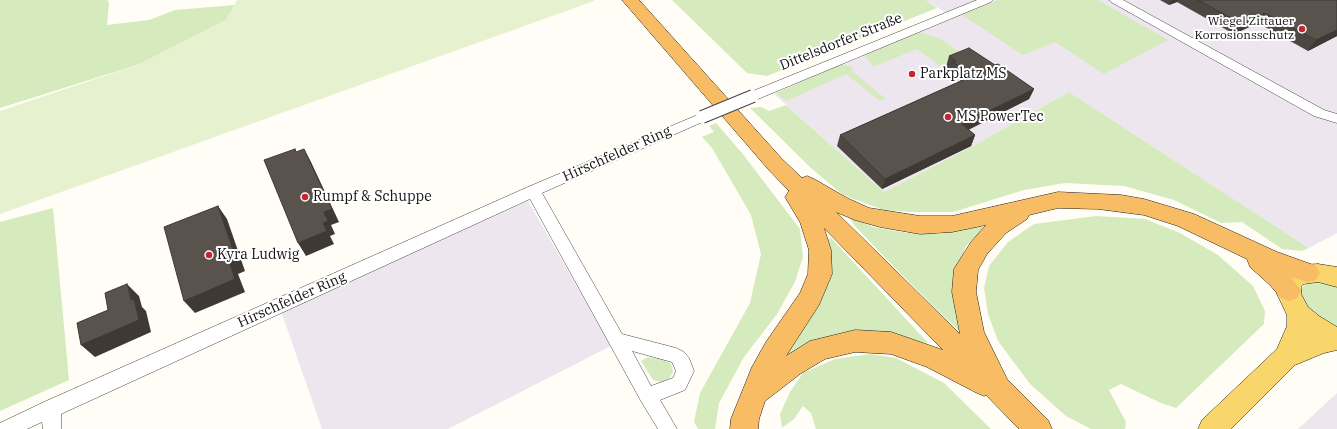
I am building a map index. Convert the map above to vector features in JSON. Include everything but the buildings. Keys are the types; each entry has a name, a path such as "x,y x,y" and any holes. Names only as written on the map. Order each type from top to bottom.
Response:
{"highway":[{"path":"630,0 775,164 1038,429"},
{"path":"775,164 839,204 880,219 920,225 952,224 1058,200 1121,203 1144,207 1196,224 1244,248 1276,262 1308,273"},
{"path":"744,429 745,419 761,375 775,350 810,298 820,274 820,250 811,221 775,164"},
{"path":"1002,394 972,332 964,292 966,269 979,248 998,227 1029,206"},
{"path":"1244,248 1275,275 1289,291"},
{"path":"755,393 791,366 819,349 855,341 891,343 936,359 1002,394"}],"main road":[{"path":"1337,278 1318,273 1308,273 1294,278 1289,285 1292,303 1300,314 1322,332 1337,339"},
{"path":"1286,358 1295,339 1299,326 1300,314"},
{"path":"1212,429 1286,358 1321,343 1337,339"}],"street":[{"name":"Dittelsdorfer Straße","path":"702,117 987,0"},
{"path":"1115,0 1319,113 1337,119"},
{"name":"Hirschfelder Ring","path":"7,429 533,191 702,117"},
{"path":"533,191 647,395 668,429"},
{"path":"617,340 670,353 678,357 683,364 685,371 679,384 666,390 647,395"},
{"path":"52,408 52,429"}],"shaded area":[{"path":"926,0 1337,0 1337,233 1309,248 1069,92 973,146 884,192 774,94 954,18"},
{"path":"528,201 611,346 448,429 322,429 281,311"},
{"path":"1337,393 1337,429 1298,429"}],"green space":[{"path":"0,0 108,0 107,25 149,20 175,10 235,5 226,20 140,64 0,108"},
{"path":"237,0 594,1 0,214 0,111 140,64 226,20"},
{"path":"672,0 926,0 937,8 767,76 747,73"},
{"path":"998,0 1098,0 1168,40 1104,74 1055,42 1023,55 962,15"},
{"path":"918,32 939,38 964,55 940,66 917,49 873,67 865,55"},
{"path":"841,64 853,67 852,71 886,99 880,101 846,74 786,101 776,93"},
{"path":"1069,92 1309,248 1302,251 1282,249 1242,222 1221,223 1174,200 1124,186 1065,183 1024,190 953,212 884,210 843,195 811,168 750,108 761,107 769,111 786,105 884,192 973,146"},
{"path":"716,123 742,153 800,229 803,257 795,282 777,314 744,357 719,403 715,429 698,429 694,422 700,393 750,303 761,254 751,215 712,148 702,137 714,132 709,126"},
{"path":"53,208 69,380 0,411 0,222"},
{"path":"848,216 873,227 907,233 939,234 982,226 983,229 966,246 959,264 966,338 897,270 855,226"},
{"path":"1096,216 1145,219 1180,233 1218,255 1253,286 1265,311 1264,324 1176,408 1161,403 1121,384 1109,390 1126,422 1125,429 1091,429 1066,416 1030,384 998,341 988,314 984,288 989,266 1008,242 1034,224"},
{"path":"831,238 928,343 911,342 869,333 841,333 813,341 783,357 827,239"},
{"path":"1312,282 1321,282 1337,286 1337,333 1301,303 1301,289 1305,285"},
{"path":"870,354 896,358 944,383 991,429 816,429 811,413 803,406 794,419 782,428 780,414 790,392 803,373 835,359"},
{"path":"648,357 665,360 671,364 673,372 669,379 661,382 653,380 641,361"}],"place":[{"name":"Wiegel Zittauer Korrosionsschutz","path":"1302,29"},
{"name":"Parkplatz MS","path":"912,74"},
{"name":"MS PowerTec","path":"948,117"},
{"name":"Rumpf & Schuppe","path":"305,197"},
{"name":"Kyra Ludwig","path":"209,255"}]}
